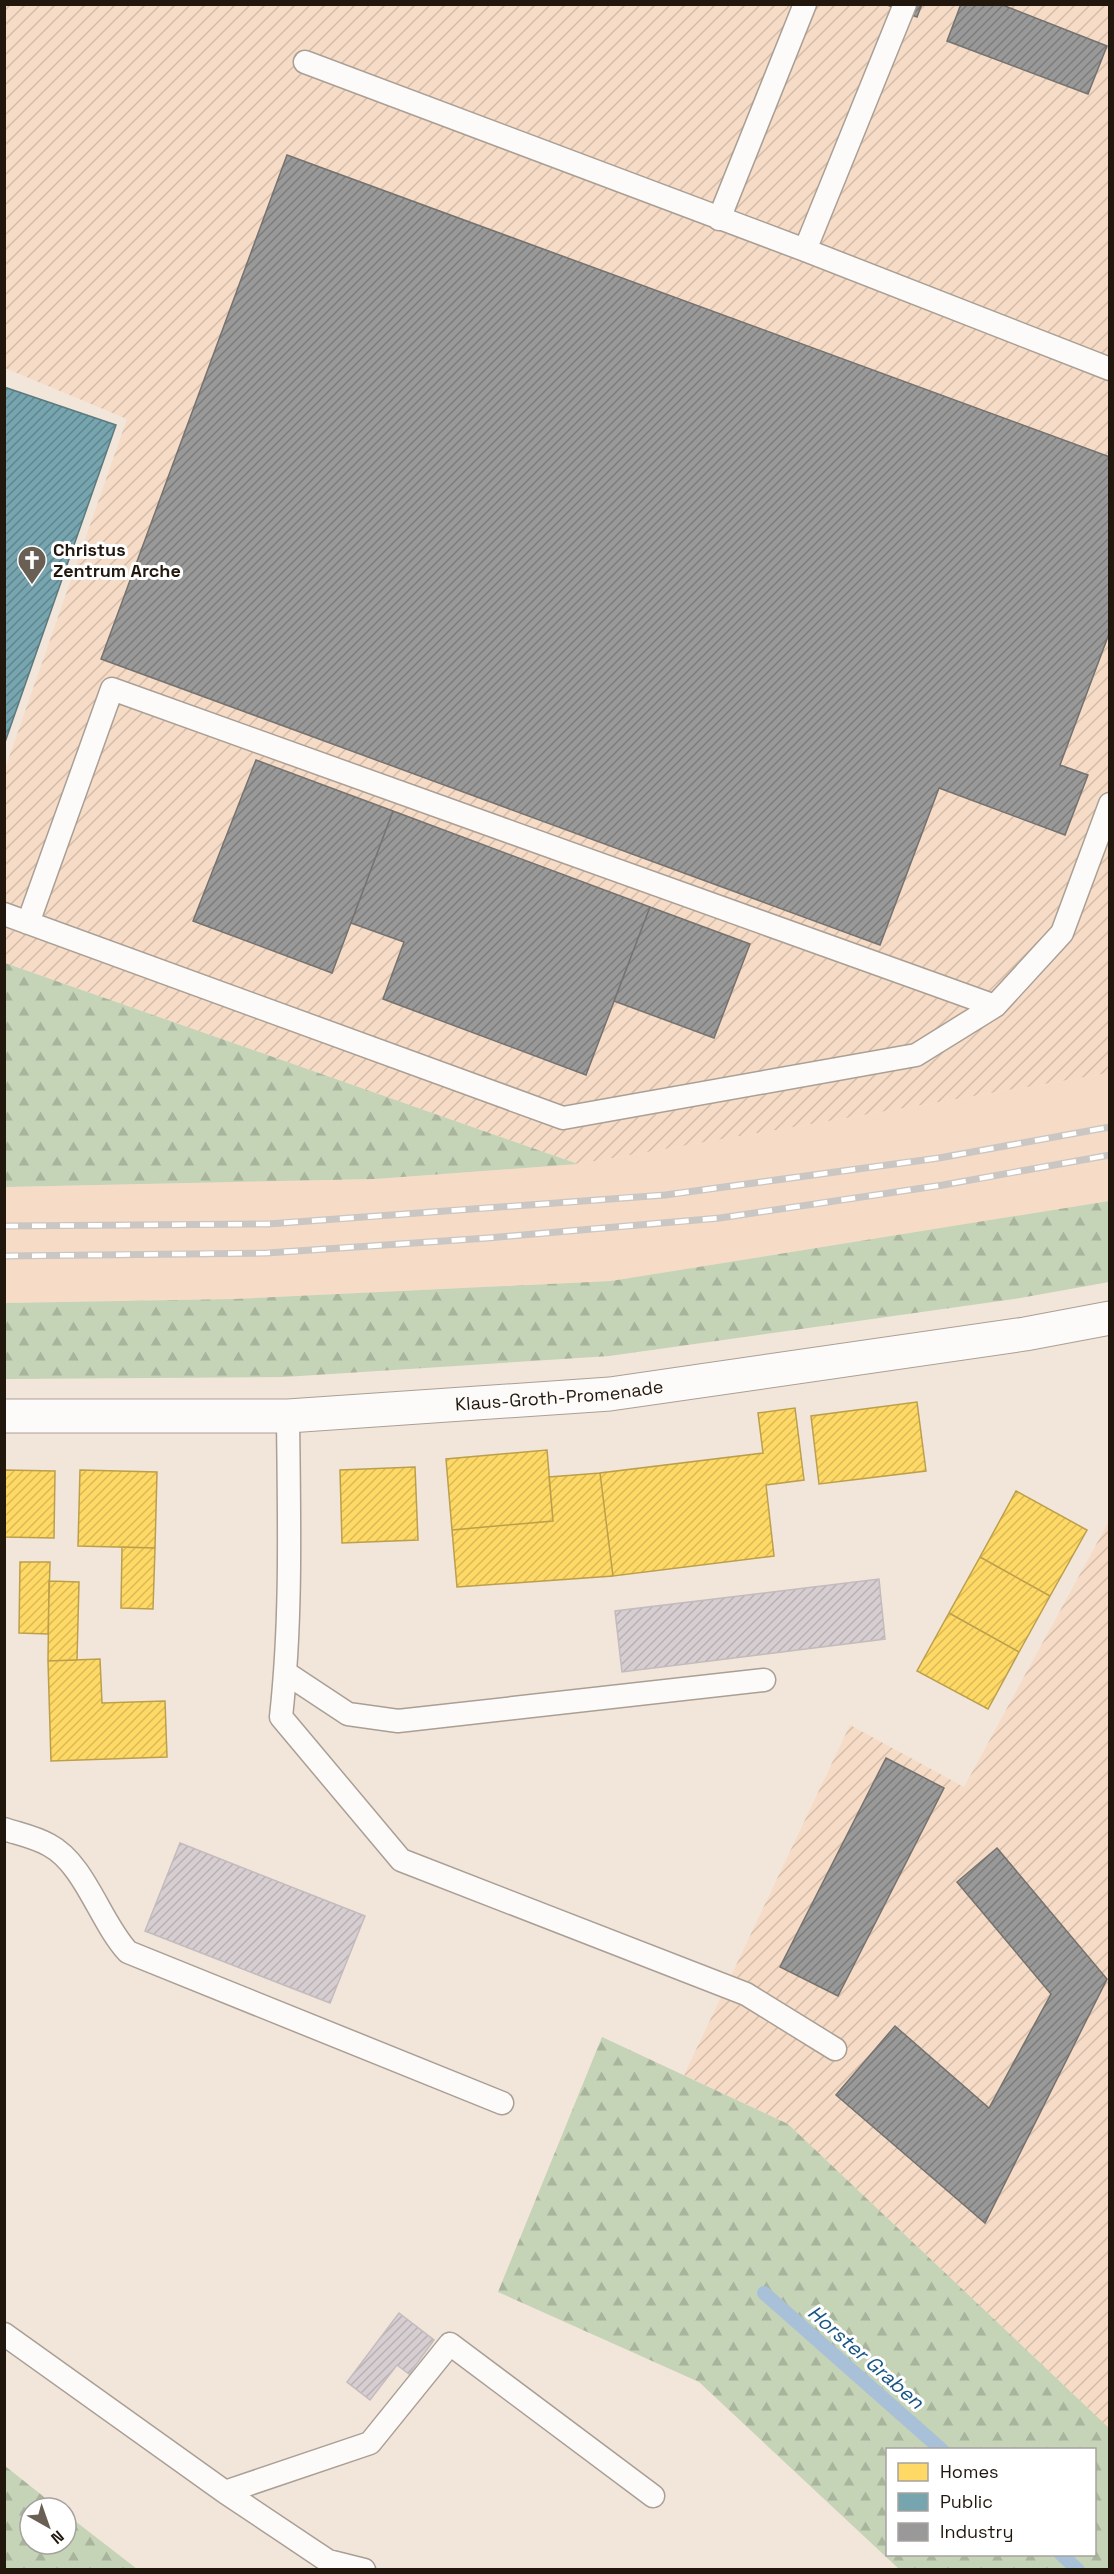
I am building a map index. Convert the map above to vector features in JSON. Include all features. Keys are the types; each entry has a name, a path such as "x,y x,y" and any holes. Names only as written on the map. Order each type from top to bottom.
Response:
{"street":[{"name":"Klaus-Groth-Promenade","path":"4,1416 288,1416 610,1394 1025,1334 1110,1318"}],"lane":[{"path":"719,219 805,4"},
{"path":"805,250 905,4"},
{"path":"305,62 805,250 1110,369"},
{"path":"28,923 112,689 995,1006"},
{"path":"4,915 563,1118 916,1055 995,1006 1062,933 1110,804"},
{"path":"288,1416 290,1574 286,1673 281,1717 401,1860 746,1994 835,2049"},
{"path":"286,1673 348,1714 398,1721 764,1680"},
{"path":"4,1829 49,1844 64,1856 75,1869 117,1941 128,1952 502,2103"},
{"path":"4,2334 225,2492 328,2561 364,2570"},
{"path":"225,2492 370,2443 450,2344 653,2496"}],"shaded area":[{"path":"5,5 1109,5 1109,1073 578,1164 5,963 5,769 127,419 5,368"},
{"path":"1109,1073 1109,1201 612,1281 234,1299 5,1303 4,1187 375,1179 578,1164"},
{"path":"1109,1521 1109,2428 788,2124 684,2075 850,1725 964,1787"}],"green space":[{"path":"5,963 578,1164 375,1179 5,1187"},
{"path":"1109,1201 1109,1282 1014,1299 609,1356 284,1377 5,1379 5,1303 234,1299 611,1281"},
{"path":"602,2037 788,2124 1109,2428 1109,2569 899,2569 699,2382 498,2292"},
{"path":"5,2466 43,2496 18,2496 18,2556 78,2556 78,2523 137,2569 5,2569"}],"building: Homes":[{"path":"917,1402 926,1471 819,1484 811,1416"},
{"path":"795,1408 804,1480 766,1485 774,1556 613,1576 600,1473 763,1453 758,1413"},
{"path":"547,1450 553,1521 452,1530 446,1459"},
{"path":"415,1467 418,1540 342,1543 340,1470"},
{"path":"4,1470 55,1471 54,1538 4,1537"},
{"path":"80,1470 157,1472 155,1548 78,1546"},
{"path":"600,1473 613,1576 457,1587 452,1530 553,1521 549,1477"},
{"path":"1016,1491 1087,1530 1050,1596 980,1557"},
{"path":"122,1547 155,1548 153,1609 121,1608"},
{"path":"980,1557 1050,1596 1019,1652 949,1613"},
{"path":"20,1562 50,1562 48,1634 19,1633"},
{"path":"49,1581 79,1582 77,1660 48,1661"},
{"path":"949,1613 1019,1652 988,1709 917,1671"},
{"path":"100,1659 102,1703 165,1701 167,1757 51,1761 48,1661"}],"building: Public":[{"name":"Christus Zentrum Arche","path":"4,387 116,425 4,745"}],"building: Industry":[{"path":"885,4 922,4 917,17"},
{"path":"961,4 1000,4 1107,46 1088,94 947,41"},
{"path":"287,155 1110,457 1110,631 1060,765 1088,775 1065,835 939,788 880,945 101,659"},
{"path":"256,760 393,811 332,973 193,921"},
{"path":"393,811 650,907 586,1075 383,999 404,942 351,923"},
{"path":"650,907 750,944 714,1038 614,1001"},
{"path":"886,1758 944,1788 838,1996 780,1967"},
{"path":"997,1848 1107,1979 985,2223 836,2095 895,2026 989,2108 1051,1994 957,1882"}],"building: Other":[{"path":"879,1579 885,1639 622,1672 615,1611"},
{"path":"180,1843 365,1916 330,2003 145,1931"},
{"path":"399,2313 434,2340 409,2374 397,2365 370,2400 347,2382"}],"waterway":[{"name":"Horster Graben","path":"764,2293 940,2448"},
{"name":"Horster Graben","path":"1063,2556 1078,2570"}],"railway":[{"path":"4,1226 268,1224 665,1195 939,1158 1110,1127"},
{"path":"4,1256 267,1253 488,1238 720,1218 943,1185 1110,1155"}],"place":[{"name":"Christus Zentrum Arche","path":"32,586"}]}
